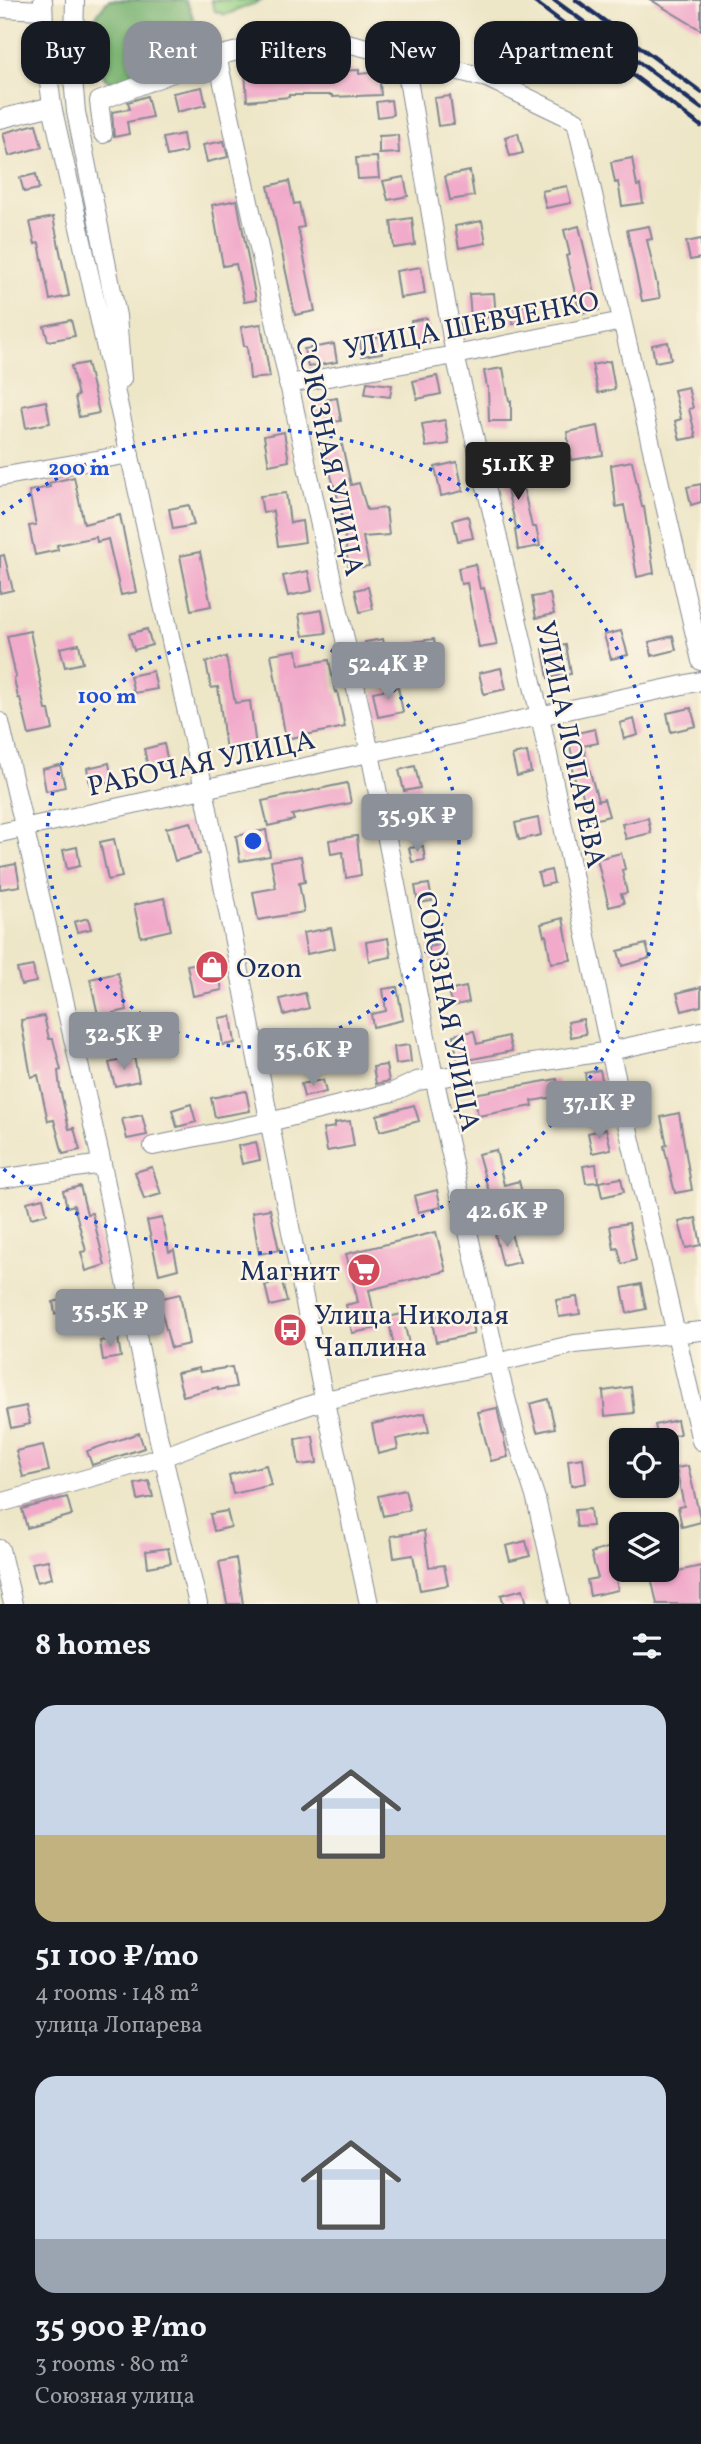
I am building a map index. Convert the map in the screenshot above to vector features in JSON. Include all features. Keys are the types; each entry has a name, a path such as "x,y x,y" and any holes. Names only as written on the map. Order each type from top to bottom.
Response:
{"street":[{"path":"75,0 73,78 76,112 117,316 124,425"},
{"path":"0,8 43,5 47,76 52,106 204,789 325,1400 369,1604"},
{"path":"222,55 271,43 304,39 339,41 365,47"},
{"path":"460,71 487,78 576,121 701,661"},
{"name":"СОЮЗНАЯ УЛИЦА","path":"222,79 370,753 434,1077 497,1363 516,1437 536,1499 560,1604"},
{"path":"103,134 99,101 144,84"},
{"name":"УЛИЦА ЛОПАРЕВА","path":"409,84 455,355 540,716 610,1051 701,1441"},
{"path":"0,119 52,106"},
{"name":"УЛИЦА ШЕВЧЕНКО","path":"288,384 455,355 622,321"},
{"path":"0,477 130,454"},
{"name":"РАБОЧАЯ УЛИЦА","path":"0,833 701,681"},
{"path":"0,723 102,1164 163,1457 198,1604"},
{"path":"153,1146 393,1092 417,1080 610,1051 701,1031"},
{"path":"0,1180 102,1164"},
{"path":"0,1503 163,1457 325,1400 575,1344 701,1331"},
{"path":"0,1549 13,1604"}],"green space":[{"path":"109,0 185,0 194,21 124,21 124,82 114,83 110,81 110,21 94,21"},
{"path":"211,0 263,0 225,15 215,11"}],"building":[{"path":"651,0 701,0 701,30"},
{"path":"351,70 365,73 365,84 380,84 381,95 289,95 247,101 246,84 351,84"},
{"path":"202,87 206,105 177,112 173,93"},
{"path":"147,96 152,117 127,122 129,134 114,137 112,112 130,109 128,102"},
{"path":"450,96 454,124 438,126 434,98"},
{"path":"391,100 393,115 378,117 376,102"},
{"path":"36,124 42,147 9,156 3,133"},
{"path":"518,133 523,153 510,156 505,137"},
{"path":"183,134 186,152 167,156 163,138"},
{"path":"398,135 399,153 379,154 379,136"},
{"path":"224,141 228,157 207,162 203,145"},
{"path":"377,157 379,178 358,179 356,158"},
{"path":"632,158 643,203 622,206 611,162"},
{"path":"470,171 474,196 450,200 445,176"},
{"path":"36,174 39,189 24,192 20,178"},
{"path":"404,177 408,196 388,200 383,181"},
{"path":"289,181 294,204 299,203 304,227 298,228 315,311 295,315 268,186"},
{"path":"567,186 571,203 546,208 542,191"},
{"path":"237,200 256,300 244,302 236,264 223,266 212,205"},
{"path":"53,217 69,296 50,300 39,243 35,244 30,222"},
{"path":"412,218 415,245 394,248 391,221"},
{"path":"482,221 486,243 459,248 455,226"},
{"path":"579,226 599,310 580,313 566,256 570,255 564,230"},
{"path":"649,226 652,239 647,240 660,298 642,301 627,230"},
{"path":"701,239 701,258 690,260 686,242"},
{"path":"421,267 425,294 400,298 396,271"},
{"path":"494,293 496,317 471,318 469,294"},
{"path":"535,303 538,319 513,324 510,308"},
{"path":"427,318 431,342 415,345 411,321"},
{"path":"71,320 75,336 48,341 44,326"},
{"path":"261,324 270,377 250,379 247,346 244,346 241,327"},
{"path":"380,337 382,353 362,356 360,340"},
{"path":"668,342 671,359 655,362 652,345"},
{"path":"334,344 337,362 308,367 304,349"},
{"path":"610,361 615,389 598,393 592,365"},
{"path":"87,363 99,413 79,417 75,397 78,396 71,366"},
{"path":"503,368 511,401 511,421 489,421 488,387 484,371"},
{"path":"437,376 441,394 417,399 413,381"},
{"path":"367,382 392,385 390,397 365,394"},
{"path":"688,387 693,408 689,409 696,437 680,440 675,421 681,419 674,390"},
{"path":"337,398 341,421 316,424 313,402"},
{"path":"46,401 50,423 26,428 22,406"},
{"path":"445,420 449,444 426,447 422,424"},
{"path":"598,426 603,455 571,460 567,432"},
{"path":"284,432 289,461 269,465 264,436"},
{"path":"342,445 351,485 359,483 367,510 386,508 389,535 363,537 369,566 349,569 341,508 323,450"},
{"path":"515,450 532,527 536,527 540,546 518,550 517,530 498,454"},
{"path":"632,461 644,507 654,573 637,577 624,505 616,507 611,465"},
{"path":"457,462 463,491 441,496 435,467"},
{"path":"74,477 84,524 120,515 136,592 121,595 108,539 97,542 96,537 57,545 58,550 35,555 29,526 36,525 29,491 50,487 49,483"},
{"path":"701,484 701,502 691,505 687,487"},
{"path":"286,493 290,523 302,521 305,542 278,546 273,511 263,513 260,496"},
{"path":"189,505 194,525 173,529 169,509"},
{"path":"468,516 473,538 458,541 453,520"},
{"path":"200,552 211,606 191,610 180,556"},
{"path":"4,555 13,590 0,593 0,556"},
{"path":"475,564 480,589 484,588 497,645 479,648 467,583 461,584 458,568"},
{"path":"308,571 312,591 288,596 283,576"},
{"path":"368,587 373,609 360,612 355,590"},
{"path":"550,594 554,614 536,618 532,597"},
{"path":"322,610 326,633 303,636 299,614"},
{"path":"147,629 152,645 134,650 129,634"},
{"path":"30,631 46,710 49,710 53,730 29,735 18,698 7,636"},
{"path":"621,631 628,655 611,659 604,635"},
{"path":"673,636 676,650 652,656 649,642"},
{"path":"383,639 386,654 368,658 365,642"},
{"path":"434,639 437,660 413,663 410,642"},
{"path":"79,644 83,663 65,667 60,648"},
{"path":"566,645 571,674 548,678 543,649"},
{"path":"297,650 299,665 329,660 345,727 286,739 271,654"},
{"path":"226,657 235,703 250,701 256,747 226,751 218,687 211,688 206,662"},
{"path":"501,668 506,689 484,694 479,673"},
{"path":"153,671 157,689 134,693 130,676"},
{"path":"398,687 403,712 378,717 373,692"},
{"path":"691,708 696,726 671,732 667,713"},
{"path":"634,719 638,735 624,739 620,723"},
{"path":"595,729 598,743 583,746 598,801 604,799 609,816 590,821 570,762 573,761 568,735"},
{"path":"164,744 168,762 148,767 144,749"},
{"path":"527,752 531,772 517,776 512,755"},
{"path":"109,763 112,781 90,785 87,768"},
{"path":"60,765 65,787 46,791 42,769"},
{"path":"415,766 420,788 404,791 399,770"},
{"path":"347,783 351,803 292,815 294,820 268,826 262,801"},
{"path":"538,818 541,835 519,840 515,823"},
{"path":"648,818 651,833 626,839 622,824"},
{"path":"191,822 200,854 175,861 166,828"},
{"path":"266,830 270,856 240,861 236,836"},
{"path":"357,836 361,875 346,878 343,852 331,854 329,840"},
{"path":"114,839 122,877 108,880 100,842"},
{"path":"423,846 425,860 412,862 409,848"},
{"path":"77,847 80,866 67,869 63,850"},
{"path":"621,853 627,893 621,894 624,903 609,907 597,859"},
{"path":"301,856 305,882 299,883 304,912 258,920 253,892 276,888 271,861"},
{"path":"16,864 20,886 0,889 0,867"},
{"path":"551,870 554,883 541,886 538,873"},
{"path":"429,884 432,901 418,903 415,886"},
{"path":"164,898 171,930 141,937 134,905"},
{"path":"88,918 91,929 77,932 74,922"},
{"path":"563,918 571,960 551,963 546,935 544,936 541,924"},
{"path":"331,928 335,948 307,954 303,933"},
{"path":"388,938 391,957 369,961 366,942"},
{"path":"443,944 447,960 432,963 428,947"},
{"path":"646,944 650,958 622,966 618,951"},
{"path":"216,960 222,990 193,996 187,965"},
{"path":"33,966 36,982 21,985 17,969"},
{"path":"118,973 127,1010 113,1013 118,1040 99,1043 97,1029 101,1028 90,979"},
{"path":"397,987 403,1020 373,1027 371,1014 386,1011 383,989"},
{"path":"466,987 469,1002 452,1006 448,991"},
{"path":"701,987 701,1006 682,1011 677,993"},
{"path":"305,993 309,1008 284,1015 280,999"},
{"path":"44,1016 49,1039 53,1039 61,1070 58,1071 60,1089 69,1129 74,1128 80,1150 63,1154 54,1120 48,1121 38,1075 31,1077 21,1020"},
{"path":"231,1016 235,1043 223,1045 219,1018"},
{"path":"583,1019 586,1034 571,1037 568,1022"},
{"path":"474,1031 477,1044 508,1036 512,1051 458,1062 453,1035"},
{"path":"315,1032 318,1048 295,1053 291,1037"},
{"path":"409,1045 411,1062 396,1064 394,1047"},
{"path":"134,1057 139,1081 115,1086 109,1063"},
{"path":"386,1065 389,1081 376,1084 373,1067"},
{"path":"600,1070 603,1084 587,1087 585,1073"},
{"path":"557,1079 560,1096 532,1101 533,1106 478,1116 474,1094"},
{"path":"323,1080 326,1092 304,1097 301,1084"},
{"path":"246,1091 250,1111 215,1117 211,1098"},
{"path":"191,1104 196,1122 177,1127 172,1110"},
{"path":"414,1105 419,1121 380,1131 377,1115"},
{"path":"679,1113 692,1190 675,1193 664,1146 667,1145 661,1117"},
{"path":"142,1115 147,1135 127,1139 122,1119"},
{"path":"350,1121 354,1146 327,1151 323,1129 335,1127 335,1123"},
{"path":"606,1129 611,1149 592,1153 588,1133"},
{"path":"256,1142 260,1160 242,1164 238,1146"},
{"path":"496,1150 504,1185 519,1181 524,1201 494,1209 478,1154"},
{"path":"596,1164 598,1182 586,1183 583,1166"},
{"path":"152,1167 161,1194 144,1199 135,1172"},
{"path":"621,1178 624,1192 602,1197 599,1182"},
{"path":"80,1186 87,1214 92,1213 105,1265 86,1271 81,1252 86,1251 74,1205 67,1207 63,1191"},
{"path":"437,1190 441,1207 418,1212 414,1196"},
{"path":"43,1198 47,1214 31,1218 27,1202"},
{"path":"270,1209 279,1250 259,1254 252,1212"},
{"path":"162,1218 169,1252 174,1250 178,1269 159,1274 147,1221"},
{"path":"696,1218 701,1245 686,1248 679,1222"},
{"path":"629,1223 636,1260 622,1264 618,1248 614,1249 610,1226"},
{"path":"510,1231 520,1262 503,1266 495,1234"},
{"path":"436,1232 446,1271 369,1290 377,1328 352,1333 346,1305 358,1302 346,1254"},
{"path":"282,1281 287,1302 270,1306 265,1285"},
{"path":"641,1284 646,1309 627,1313 622,1288"},
{"path":"180,1294 189,1344 171,1348 158,1299"},
{"path":"577,1297 580,1314 559,1317 556,1300"},
{"path":"69,1298 71,1310 55,1314 53,1302"},
{"path":"402,1314 410,1348 395,1351 388,1317"},
{"path":"446,1314 448,1322 470,1317 474,1334 436,1342 431,1317"},
{"path":"118,1338 121,1357 103,1360 100,1341"},
{"path":"232,1367 236,1387 218,1390 218,1387 183,1396 177,1373 199,1368 200,1372"},
{"path":"631,1387 634,1413 605,1416 603,1391"},
{"path":"548,1399 555,1428 537,1432 530,1404"},
{"path":"26,1406 30,1424 11,1428 7,1410"},
{"path":"497,1408 508,1457 491,1461 478,1412"},
{"path":"425,1413 429,1432 396,1439 398,1449 378,1454 372,1424"},
{"path":"677,1420 679,1428 656,1428 655,1425"},
{"path":"139,1433 144,1448 92,1465 87,1451"},
{"path":"313,1436 317,1463 299,1465 295,1439"},
{"path":"43,1445 49,1471 23,1477 16,1451"},
{"path":"583,1458 586,1483 571,1486 568,1460"},
{"path":"266,1465 271,1485 233,1494 229,1475"},
{"path":"688,1466 701,1522 682,1527 678,1507 684,1506 679,1468"},
{"path":"149,1481 153,1497 138,1500 135,1484"},
{"path":"405,1490 410,1510 383,1516 378,1496"},
{"path":"67,1497 72,1515 27,1528 22,1509"},
{"path":"590,1509 592,1526 577,1527 575,1510"},
{"path":"227,1511 231,1527 214,1531 210,1514"},
{"path":"424,1531 429,1567 444,1565 448,1585 420,1590 413,1555 394,1558 391,1536"},
{"path":"526,1541 530,1556 510,1561 506,1546"},
{"path":"609,1547 609,1582 617,1582 618,1590 590,1596 587,1580 598,1578 591,1553"},
{"path":"168,1548 171,1563 148,1567 146,1551"},
{"path":"236,1558 243,1604 227,1604 219,1562"},
{"path":"48,1560 52,1578 37,1582 32,1563"},
{"path":"701,1566 701,1604 657,1604 652,1582 679,1582 679,1571"},
{"path":"523,1589 527,1604 504,1604 501,1595"}],"railway":[{"path":"532,0 701,126"},
{"path":"554,0 701,108"},
{"path":"576,0 701,92"}],"place":[{"name":"Ozon","path":"212,967"},
{"name":"Магнит","path":"364,1270"},
{"name":"Улица Николая Чаплина","path":"290,1330"}]}
